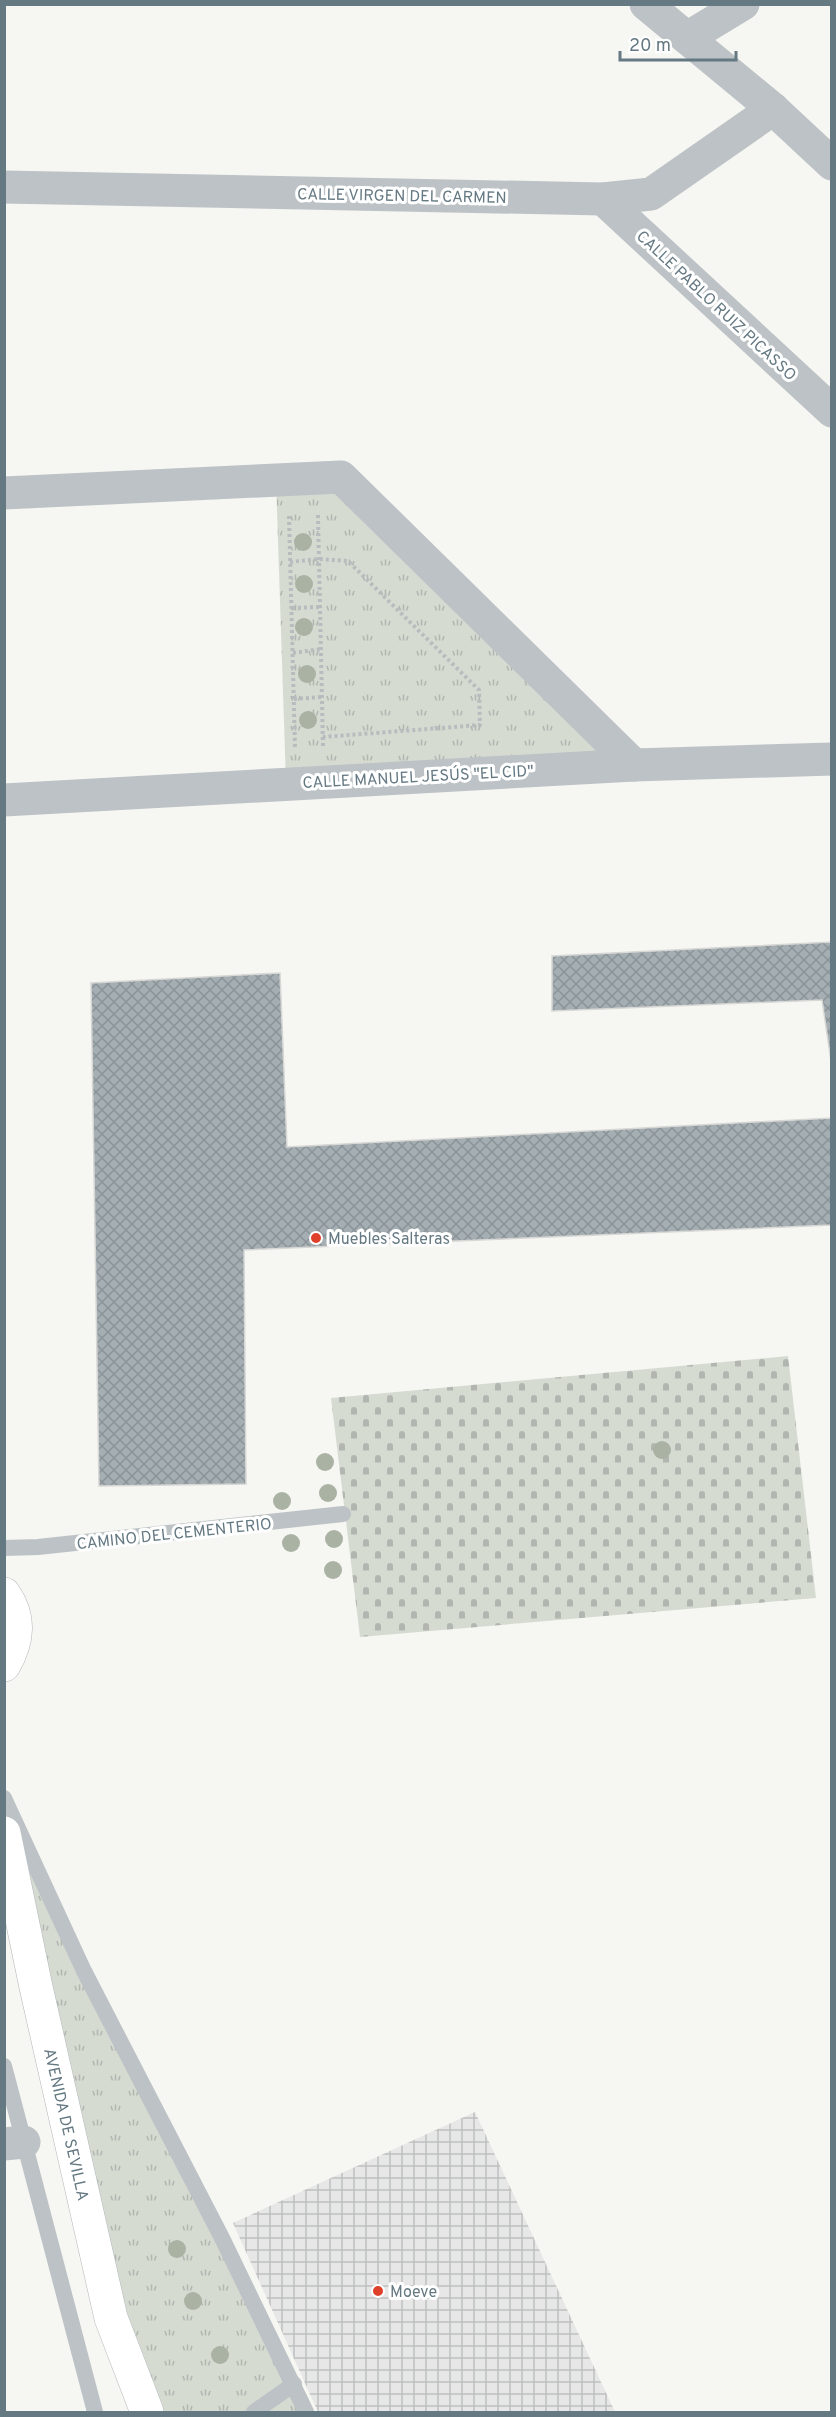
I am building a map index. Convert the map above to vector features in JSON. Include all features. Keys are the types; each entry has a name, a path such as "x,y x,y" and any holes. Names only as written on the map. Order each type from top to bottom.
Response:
{"main road":[{"path":"4,1594 16,1618 17,1634 13,1650 4,1665"},
{"name":"AVENIDA DE SEVILLA","path":"4,1833 36,1987 111,2318 147,2412"}],"street":[{"path":"646,4 772,109 819,133 831,164"},
{"path":"687,38 743,4"},
{"name":"CALLE VIRGEN DEL CARMEN","path":"4,187 603,199 651,194 772,109"},
{"name":"CALLE PABLO RUIZ PICASSO","path":"603,199 831,411"},
{"path":"4,494 340,477 634,765"},
{"name":"CALLE MANUEL JESÚS \"EL CID\"","path":"4,800 634,765 831,759"}],"lane":[{"name":"CAMINO DEL CEMENTERIO","path":"4,1548 38,1547 343,1514"},
{"path":"4,1798 84,1971 223,2240 306,2412"},
{"path":"4,2066 14,2143 95,2412"},
{"path":"254,2412 294,2384"}],"path":[{"path":"302,478 319,559 323,737 310,782"},
{"path":"302,478 290,562 294,699 310,782"},
{"path":"290,562 319,559 348,561 479,690 480,725 323,737"},
{"path":"292,608 320,607"},
{"path":"293,653 321,649"},
{"path":"294,699 322,697"}],"shaded area":[{"path":"475,2112 615,2412 318,2412 233,2223"}],"green space":[{"path":"341,477 634,765 286,783 276,480"},
{"path":"788,1356 816,1598 360,1637 331,1398"},
{"path":"4,1798 306,2412 147,2412"}],"building":[{"path":"832,942 832,1068 822,1000 552,1011 552,956"},
{"name":"Muebles Salteras","path":"280,973 287,1147 832,1118 832,1225 244,1250 246,1484 99,1486 91,983"}],"place":[{"name":"Muebles Salteras","path":"316,1238"},
{"name":"Moeve","path":"378,2291"}]}
